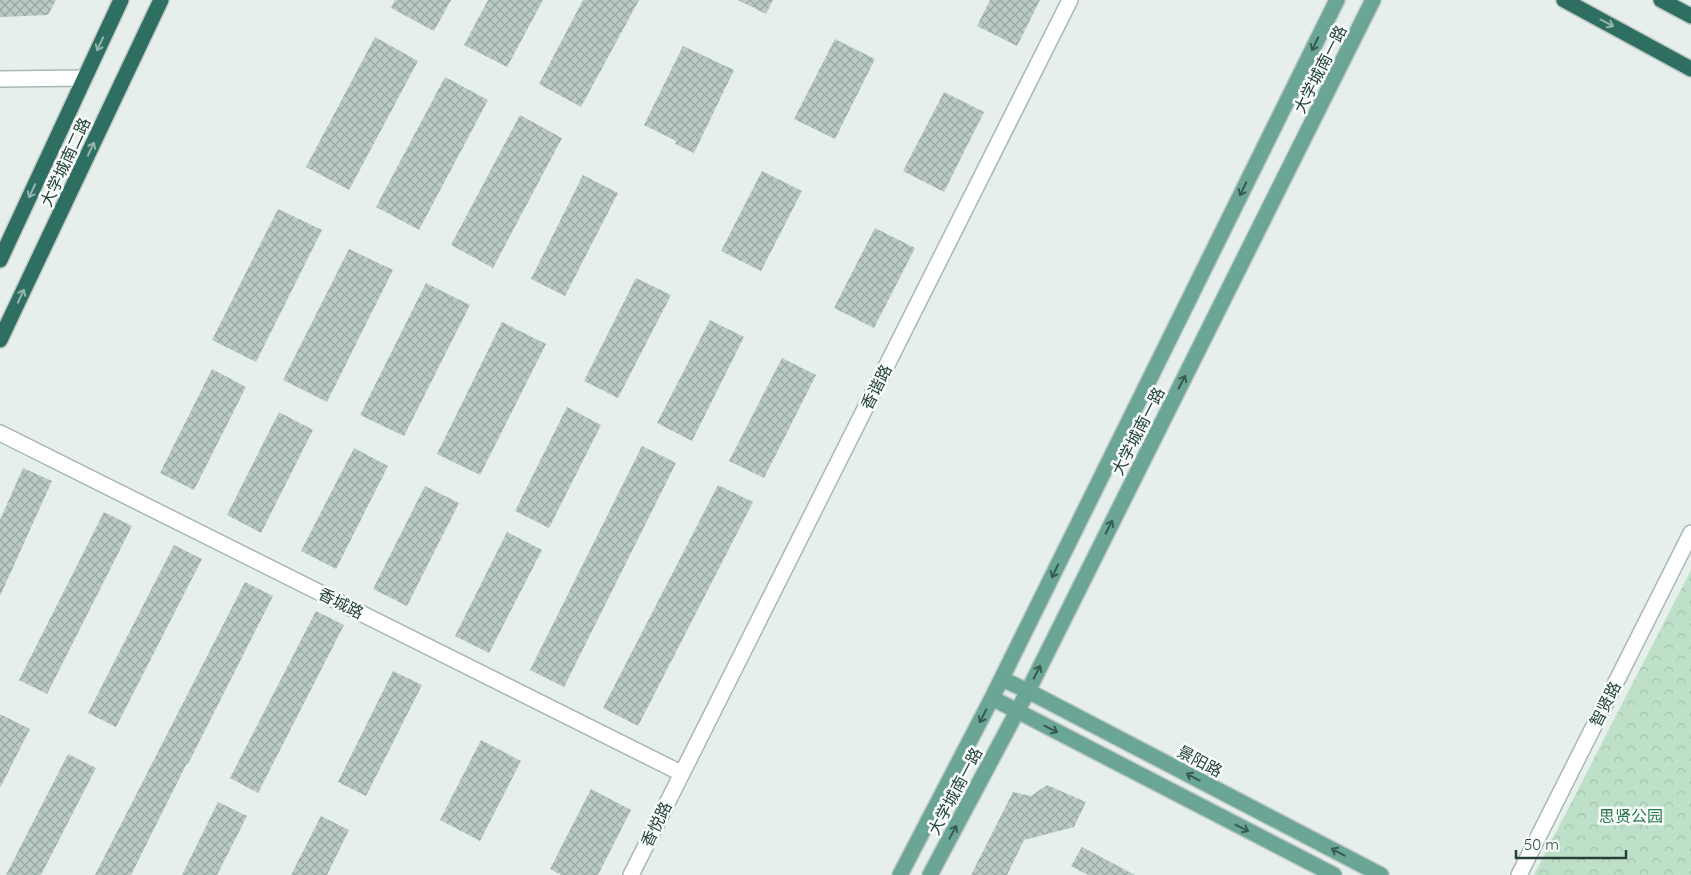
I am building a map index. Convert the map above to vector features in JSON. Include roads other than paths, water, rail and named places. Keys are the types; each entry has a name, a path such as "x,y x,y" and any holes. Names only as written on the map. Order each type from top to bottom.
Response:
{"highway":[{"name":"大学城南二路","path":"0,260 121,0"},
{"name":"大学城南二路","path":"0,340 161,0"},
{"path":"1564,0 1691,69"},
{"path":"1661,0 1691,16"}],"main road":[{"name":"大学城南一路","path":"900,875 1002,679 1337,0"},
{"name":"大学城南一路","path":"930,875 1028,690 1373,0"},
{"name":"景阳路","path":"1002,679 1028,690 1381,875"},
{"path":"992,698 1334,875"}],"street":[{"name":"香谐路","path":"681,773 1070,0"},
{"path":"0,78 84,78"},
{"name":"香城路","path":"0,433 681,773"},
{"name":"智贤路","path":"1519,875 1691,532"},
{"name":"香悦路","path":"631,875 681,773"}],"park label":[{"name":"思贤公园","path":"1631,816"}]}
